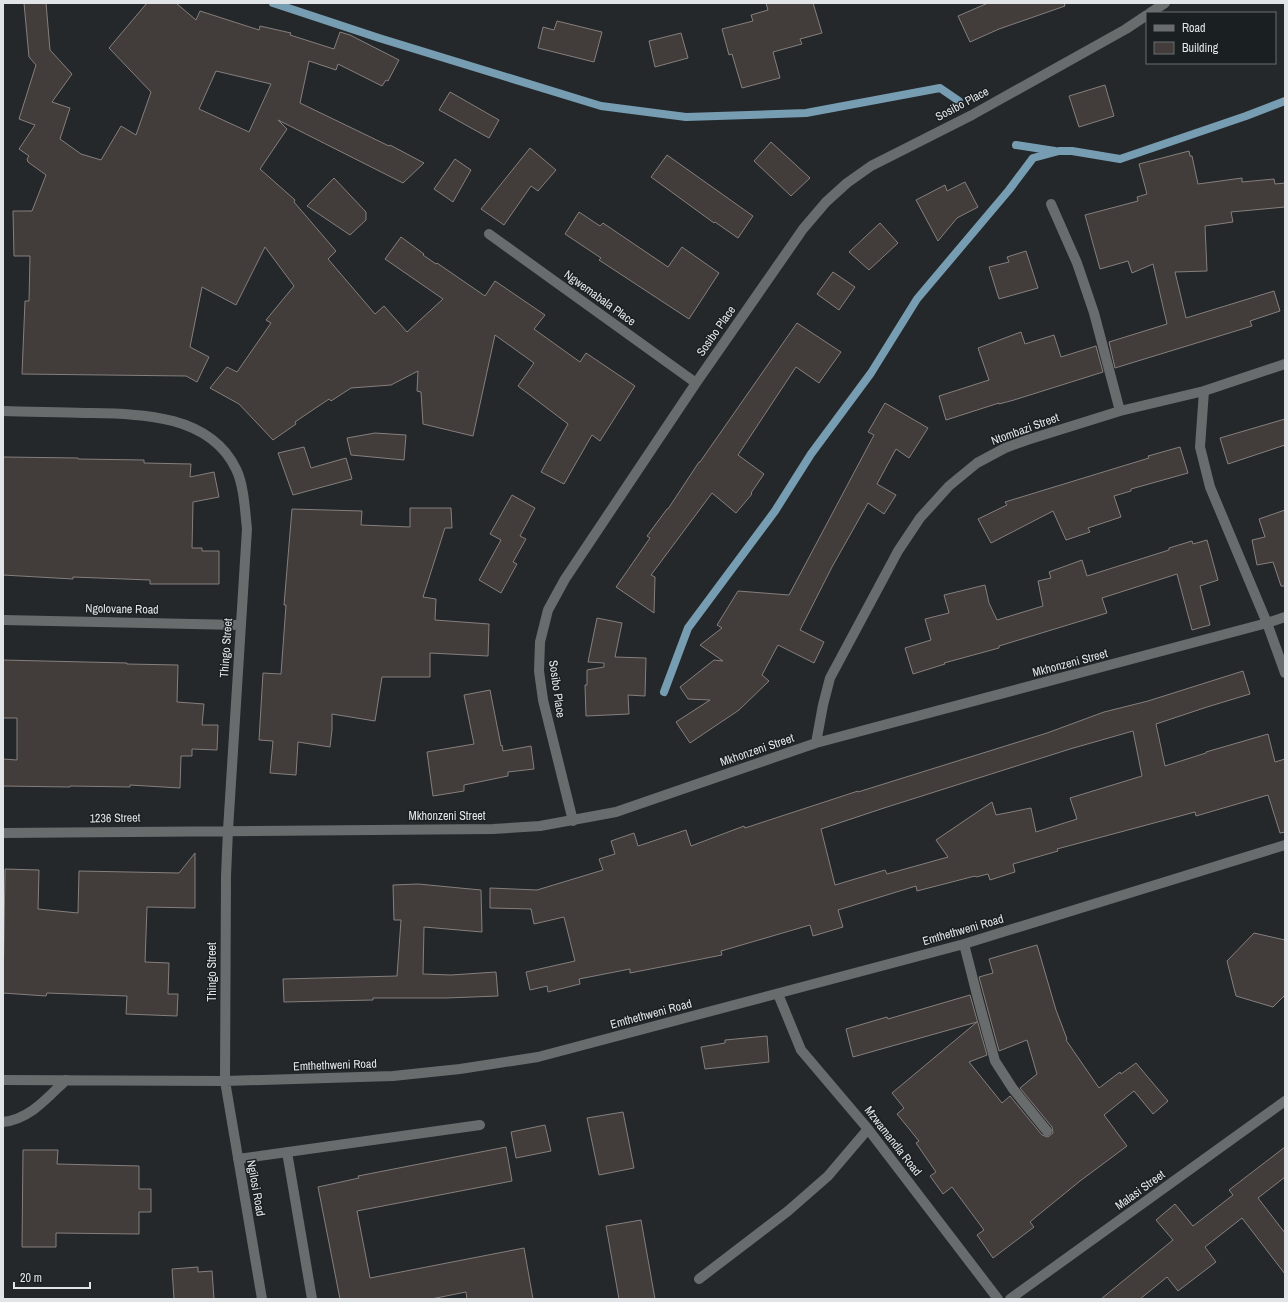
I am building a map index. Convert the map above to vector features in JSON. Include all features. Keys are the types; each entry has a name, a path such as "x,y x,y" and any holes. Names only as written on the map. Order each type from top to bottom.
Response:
{"street":[{"path":"1152,12 1165,3"},
{"name":"Sosibo Place","path":"573,821 543,700 539,671 540,642 548,610 569,572 696,383 803,229 826,202 847,183 870,166 972,115 1126,29 1146,16"},
{"path":"1051,204 1077,263 1094,313 1120,411"},
{"name":"Ngwemabala Place","path":"489,234 696,383"},
{"name":"Ntombazi Street","path":"816,743 830,678 898,551 920,518 955,482 977,463 998,452 1027,440 1120,411 1204,391 1285,364"},
{"path":"1204,391 1200,447 1210,487 1267,623 1285,673"},
{"name":"Thingo Street","path":"3,411 141,415 174,421 202,432 223,449 236,470 244,496 247,529 240,624 226,876 225,1081"},
{"name":"Mkhonzeni Street","path":"228,830 493,829 540,826 573,821 616,812 816,743 1285,617"},
{"name":"Ngolovane Road","path":"3,620 240,624"},
{"name":"1236 Street","path":"3,833 228,830"},
{"name":"Emthethweni Road","path":"3,1080 225,1081 393,1076 460,1069 538,1057 964,944 1285,845"},
{"path":"964,944 995,1061 1013,1089 1047,1131"},
{"name":"Mzwamandla Road","path":"778,994 801,1050 868,1128 998,1299"},
{"path":"3,1122 26,1115 66,1080"},
{"name":"Ngilosi Road","path":"225,1081 262,1299"},
{"name":"Malasi Street","path":"1010,1299 1285,1101"},
{"path":"238,1159 480,1126"},
{"path":"699,1279 788,1211 828,1176 868,1128"},
{"path":"288,1152 312,1299"}],"building":[{"path":"24,3 46,3 50,50 72,74 52,102 70,108 60,139 81,154 101,160 121,126 136,135 151,92 109,48 147,3 176,3 196,20 200,11 259,30 260,26 291,33 290,35 334,49 340,32 350,35 399,60 388,81 386,80 382,86 338,64 336,70 309,61 300,103 389,146 390,145 424,163 403,183 278,120 287,129 260,169 295,200 294,202 336,251 328,259 375,314 384,306 407,332 443,299 385,259 401,237 424,254 423,255 485,296 495,281 545,315 534,329 580,362 586,353 635,386 600,441 592,435 564,484 541,472 568,424 518,386 534,363 495,335 473,436 423,424 421,392 417,391 418,371 391,385 351,388 331,401 329,399 295,422 296,424 273,440 239,404 210,388 227,367 237,372 271,323 266,320 294,286 265,247 236,305 202,287 190,347 209,357 197,382 186,376 22,374 25,301 29,301 30,256 14,256 13,211 32,211 46,175 28,162 27,159 29,156 19,149 35,125 19,119 36,65 29,57","holes":["216,71 271,84 249,132 199,109"]},
{"path":"766,3 813,3 822,33 800,39 802,44 773,52 780,78 742,88 732,54 729,55 722,29 753,21 751,15 768,10"},
{"path":"988,3 1064,3 1065,6 999,29 970,42 958,16"},
{"path":"557,21 602,32 594,62 538,48 543,27 554,30"},
{"path":"681,33 688,58 655,67 649,41"},
{"path":"1105,85 1114,116 1079,127 1069,96"},
{"path":"450,92 499,120 489,138 439,110"},
{"path":"771,142 810,178 791,196 754,161"},
{"path":"530,148 556,170 538,191 531,186 504,225 481,209"},
{"path":"1189,151 1190,156 1192,156 1198,184 1242,178 1242,182 1274,179 1275,184 1285,183 1285,207 1231,212 1233,222 1205,226 1207,271 1175,272 1186,318 1274,291 1280,311 1250,321 1252,326 1115,368 1109,342 1167,324 1153,264 1132,273 1128,261 1100,269 1085,215 1138,201 1137,197 1147,194 1139,164"},
{"path":"667,155 753,216 738,238 715,222 714,223 651,177"},
{"path":"455,159 471,170 453,202 434,189"},
{"path":"334,178 366,212 366,220 350,235 307,206"},
{"path":"965,182 978,207 957,218 938,241 916,200 945,185 947,191"},
{"path":"579,212 600,226 603,223 668,267 682,247 719,273 689,319 599,260 601,258 565,234"},
{"path":"880,223 898,243 869,270 849,252"},
{"path":"1026,251 1038,288 999,299 989,267 1009,262 1007,257"},
{"path":"833,272 855,287 839,310 817,294"},
{"path":"797,323 841,352 819,383 796,367 738,455 764,474 751,493 752,494 736,513 712,493 651,575 655,577 654,613 616,587 650,538 647,536 668,509 699,462"},
{"path":"1021,332 1025,344 1054,335 1061,357 1096,346 1103,372 946,420 939,396 989,380 978,348"},
{"path":"885,403 928,428 909,458 896,449 877,484 896,495 884,514 868,503 832,567 800,630 824,642 814,663 778,645 762,675 769,681 739,710 690,743 676,722 710,700 688,699 680,687 714,660 723,661 700,645 722,628 717,625 738,591 789,595 874,435 868,432"},
{"path":"1285,419 1285,445 1228,464 1220,438"},
{"path":"375,433 406,435 404,460 351,455 347,438"},
{"path":"304,447 311,468 346,458 352,479 293,495 278,453"},
{"path":"1180,447 1188,473 1131,489 1131,491 1114,496 1121,517 1088,528 1090,532 1066,540 1053,511 991,543 978,519 1007,505 1005,502"},
{"path":"3,457 144,460 144,463 191,464 190,477 214,472 219,497 193,502 192,548 202,548 202,551 219,551 219,584 150,584 150,580 73,577 73,579 3,575"},
{"path":"512,495 535,508 520,536 526,539 513,562 517,564 501,593 479,580 501,540 490,534"},
{"path":"410,508 451,508 452,528 445,528 423,597 436,599 435,620 489,624 488,656 430,653 430,677 382,677 375,721 332,714 330,747 298,742 296,775 270,773 273,741 259,740 263,673 281,674 286,605 284,605 292,509 362,511 361,525 410,527"},
{"path":"1285,510 1285,586 1281,586 1273,562 1257,565 1252,540 1265,537 1259,519"},
{"path":"1207,540 1218,580 1200,586 1210,625 1192,630 1177,574 1102,598 1107,613 913,674 905,648 931,640 925,619 949,613 944,595 985,585 989,603 997,620 1043,606 1038,581 1051,578 1049,572 1082,560 1087,576 1169,550 1169,548 1192,541 1193,544"},
{"path":"597,618 622,623 615,657 646,658 645,696 628,695 629,714 586,716 585,685 587,685 587,670 604,667 604,663 588,662"},
{"path":"3,660 178,665 177,702 204,704 202,725 218,725 217,750 192,749 192,756 181,756 180,788 130,785 130,787 3,786 3,759 17,760 17,718 3,718"},
{"path":"1243,671 1250,694 1156,724 1165,766 1206,752 1268,734 1275,762 1285,759 1285,832 1280,833 1268,795 1196,816 1195,812 1057,849 1058,851 1013,864 1015,872 990,880 988,874 917,891 916,886 838,910 843,927 813,936 810,925 721,951 722,955 630,973 630,969 579,979 580,984 548,992 547,986 530,990 526,972 575,961 564,917 534,924 531,909 490,908 490,888 537,890 603,870 599,859 615,854 611,841 634,833 638,846 686,830 691,846 744,826 745,828 858,791 1047,733 1104,712 1148,701","holes":["1133,731 1142,776 1070,798 1077,819 1036,832 1031,808 996,815 992,802 936,840 948,857 887,874 885,870 835,885 821,829 1070,749"]},
{"path":"490,690 503,751 531,746 534,769 508,772 508,776 464,785 464,791 433,796 427,752 474,744 464,695"},
{"path":"195,853 195,908 147,907 145,962 169,963 168,994 178,994 177,1016 126,1014 127,996 47,993 46,996 3,993 5,869 39,870 38,909 78,913 79,871 179,873"},
{"path":"418,884 481,890 482,932 424,927 423,974 451,975 496,972 498,996 373,998 373,1000 284,1002 283,979 397,976 401,920 394,920 393,885"},
{"path":"1254,933 1285,940 1285,995 1273,1007 1236,996 1227,961"},
{"path":"1037,945 1056,1010 1067,1039 1066,1040 1099,1088 1120,1072 1121,1074 1136,1063 1168,1101 1153,1114 1134,1091 1104,1115 1127,1146 1080,1181 1037,1216 1030,1222 1034,1227 993,1258 977,1235 984,1230 952,1187 943,1194 930,1176 936,1172 916,1143 919,1141 897,1114 904,1108 892,1093 977,1022 853,1057 846,1029 887,1017 888,1019 970,995 987,1055 969,1062 1002,1103 1010,1096 1042,1135 1048,1137 1053,1133 1052,1127 1020,1088 1037,1074 1027,1040 999,1051 979,977 993,973 989,959"},
{"path":"767,1036 769,1062 705,1069 701,1047 725,1043 725,1040"},
{"path":"623,1112 634,1168 599,1175 587,1118"},
{"path":"545,1125 551,1151 516,1158 511,1132"},
{"path":"506,1147 512,1181 357,1211 370,1278 524,1248 533,1299 467,1299 466,1292 431,1299 340,1299 318,1187 359,1178 358,1176"},
{"path":"1285,1147 1285,1177 1258,1198 1285,1233 1285,1274 1242,1218 1205,1247 1216,1262 1178,1291 1167,1277 1140,1299 1101,1299 1173,1240 1156,1220 1175,1204 1193,1226 1233,1195 1229,1190"},
{"path":"23,1150 58,1150 57,1164 139,1166 139,1189 151,1189 151,1212 139,1212 139,1234 56,1233 56,1247 22,1247"},
{"path":"641,1220 655,1299 619,1299 606,1226"},
{"path":"198,1267 198,1272 212,1271 214,1299 174,1299 172,1269"}],"waterway":[{"path":"273,3 379,38 601,106 686,117 806,113 940,88 959,101"},
{"path":"664,692 688,628 775,511 811,454 871,373 917,299 1009,190 1033,158 1059,151 1072,151 1120,159 1246,116 1285,101"},
{"path":"1016,145 1055,151"}]}
